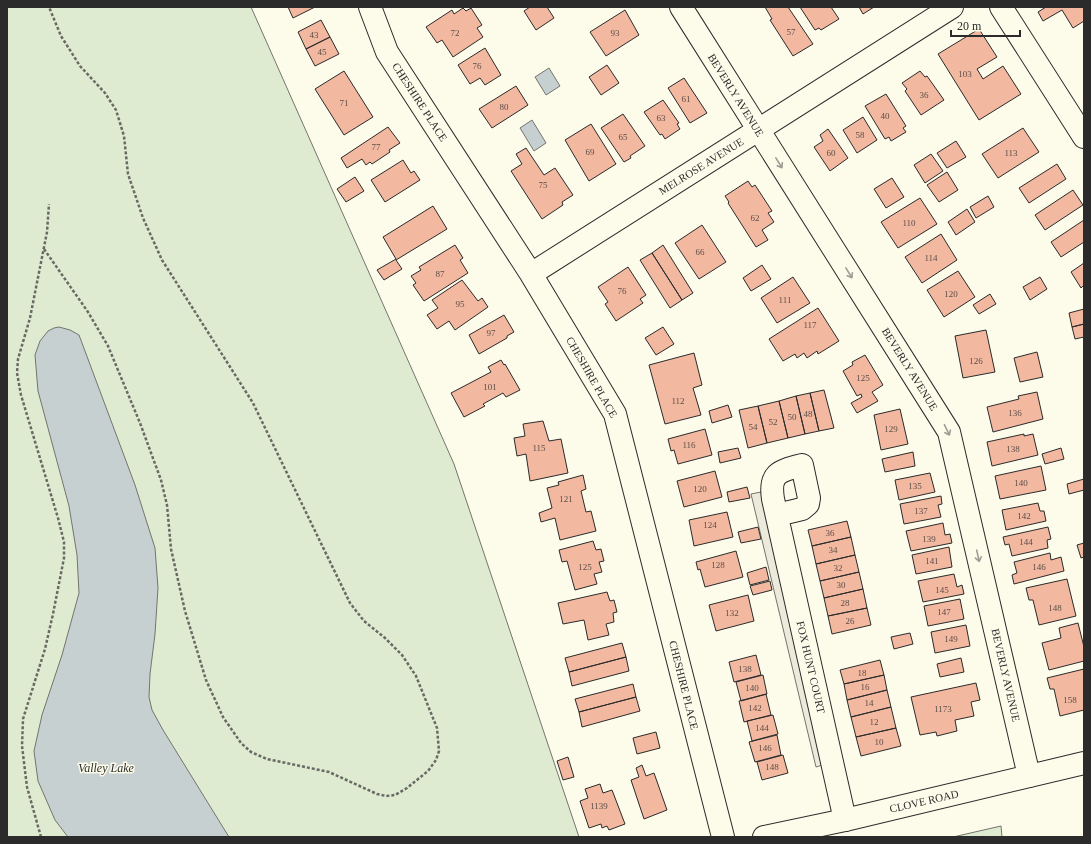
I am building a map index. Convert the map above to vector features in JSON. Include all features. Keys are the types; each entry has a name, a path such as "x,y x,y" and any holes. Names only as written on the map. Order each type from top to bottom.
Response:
{"street":[{"name":"CHESHIRE PLACE","path":"370,7 387,52 531,274 615,414 723,837"},
{"name":"BEVERLY AVENUE","path":"681,7 949,432 1029,776"},
{"name":"MELROSE AVENUE","path":"531,274 952,7"},
{"path":"1001,7 1084,138"},
{"name":"FOX HUNT COURT","path":"777,514 845,820"},
{"name":"CLOVE ROAD","path":"764,837 845,820 1084,763"}],"path":[{"path":"44,249 88,312 108,346 140,423 161,480 167,505 171,549 185,611 206,680 223,717 241,743 251,752 268,759 329,772 377,794 386,796 408,788 428,771 436,760 439,751 437,728 416,676 402,655 385,638 364,621 350,603 253,403 162,260 143,218 128,174 124,136 116,110 105,93 80,66 61,36 49,7"},
{"path":"41,837 27,787 22,746 23,719 45,649 52,621 64,558 64,542 21,395 17,373 18,359 30,318 48,232 49,204"}],"green space":[{"path":"7,7 251,7 454,464 579,837 7,837"},
{"path":"1001,826 1002,837 953,837"}],"shaded area":[{"path":"761,492 826,764 816,767 751,494"}],"water":[{"path":"549,68 560,86 546,95 535,77"},
{"path":"532,120 546,143 534,151 520,128"},
{"name":"Valley Lake","path":"59,327 70,330 79,335 135,485 155,548 158,588 155,634 150,674 149,697 152,710 229,837 68,837 55,820 38,781 34,751 42,715 62,655 79,593 77,555 69,506 38,391 35,355 40,341 48,331"}],"building":[{"path":"288,7 315,7 293,18"},
{"path":"530,7 547,7 554,18 536,30 524,11"},
{"path":"765,7 788,7 813,44 793,56 770,20 772,19"},
{"path":"800,7 831,7 839,19 821,30 819,28 815,30"},
{"path":"859,7 874,7 863,14"},
{"path":"1046,7 1084,7 1084,21 1073,28 1062,10 1043,21 1038,12"},
{"path":"463,8 466,11 471,8 482,25 477,28 483,37 453,57 442,40 437,43 426,27 452,10 454,14"},
{"path":"625,10 639,35 606,56 590,32"},
{"path":"321,20 330,37 306,49 298,32"},
{"path":"979,29 997,57 977,69 983,79 1003,66 1021,94 979,120 938,54"},
{"path":"330,37 339,54 315,66 306,49"},
{"path":"485,48 501,75 485,85 480,78 470,84 458,65"},
{"path":"607,65 619,83 601,95 589,77"},
{"path":"344,71 373,117 344,135 315,89"},
{"path":"920,71 925,77 927,76 944,100 921,115 905,91 907,89 902,83"},
{"path":"684,78 707,113 690,123 668,88"},
{"path":"516,86 528,105 492,128 479,109"},
{"path":"886,94 906,126 903,128 906,132 891,141 889,137 885,139 865,106"},
{"path":"663,100 679,123 677,124 680,129 665,139 662,134 660,135 644,112"},
{"path":"623,114 645,146 624,162 601,128"},
{"path":"863,117 877,140 857,153 843,130"},
{"path":"591,124 616,164 589,181 565,140"},
{"path":"388,127 400,143 372,164 370,162 366,165 362,159 347,168 341,158"},
{"path":"1023,128 1039,152 998,178 982,154"},
{"path":"828,129 848,158 830,171 814,147 823,141 820,135"},
{"path":"956,141 966,157 947,168 937,153"},
{"path":"526,148 544,175 555,168 573,195 562,202 563,205 542,219 511,171 522,164 516,154"},
{"path":"931,154 943,171 925,183 914,165"},
{"path":"403,160 411,173 414,171 420,180 385,202 371,180"},
{"path":"1057,164 1066,179 1029,203 1019,188"},
{"path":"947,172 958,190 939,202 927,185"},
{"path":"355,177 364,191 346,202 337,189"},
{"path":"892,178 904,197 886,208 874,189"},
{"path":"748,181 752,187 755,185 772,211 768,213 774,222 762,230 768,240 756,247 725,196"},
{"path":"1073,190 1083,205 1045,230 1035,215"},
{"path":"988,196 994,207 976,218 970,207"},
{"path":"920,198 937,224 898,248 881,222"},
{"path":"433,206 447,229 396,260 402,269 384,280 377,270 396,259 383,237"},
{"path":"967,209 975,222 956,235 948,222"},
{"path":"1084,220 1084,242 1061,257 1051,242"},
{"path":"702,225 726,262 699,279 675,243"},
{"path":"941,234 957,260 922,283 905,257"},
{"path":"455,245 463,258 460,260 468,273 424,301 413,285 416,283 411,276 421,270 419,267"},
{"path":"663,245 693,293 682,300 652,253"},
{"path":"652,253 682,300 670,308 640,260"},
{"path":"1084,263 1084,285 1081,288 1071,272"},
{"path":"762,265 771,279 751,291 743,278"},
{"path":"628,267 646,295 640,299 643,303 616,321 605,304 608,302 598,287"},
{"path":"958,271 975,297 944,317 927,290"},
{"path":"793,277 810,303 777,323 761,298"},
{"path":"1040,277 1047,289 1030,300 1023,287"},
{"path":"462,280 478,301 482,298 488,307 455,330 449,321 437,329 427,315 438,308 432,300"},
{"path":"990,294 996,304 979,314 973,305"},
{"path":"818,308 839,341 818,354 817,351 807,358 804,353 797,358 795,354 783,361 769,339"},
{"path":"1084,309 1084,324 1072,327 1069,313"},
{"path":"504,315 514,332 507,336 507,338 479,354 469,335"},
{"path":"1084,324 1084,337 1075,339 1072,327"},
{"path":"663,327 674,344 656,355 645,338"},
{"path":"986,330 995,372 963,378 955,336"},
{"path":"1037,352 1043,377 1020,382 1014,358"},
{"path":"694,353 702,385 693,388 701,415 665,424 649,365"},
{"path":"865,355 883,385 872,392 878,401 857,413 851,403 862,397 861,394 857,396 843,371 853,365 852,362"},
{"path":"501,360 504,365 505,364 520,390 506,397 503,393 483,404 485,406 464,417 451,393 491,372 488,367"},
{"path":"824,390 834,428 819,431 810,393"},
{"path":"1037,392 1043,419 993,432 987,407 1019,399 1018,396"},
{"path":"810,393 819,431 805,434 796,396"},
{"path":"796,396 805,434 788,438 779,401"},
{"path":"779,401 788,438 767,443 758,406"},
{"path":"728,405 732,417 712,423 709,411"},
{"path":"758,406 767,443 748,448 739,410"},
{"path":"900,409 908,444 881,450 874,415"},
{"path":"543,421 549,441 561,439 568,473 530,481 526,454 517,456 514,438 525,436 523,424"},
{"path":"705,429 712,455 678,464 674,450 671,451 668,439"},
{"path":"1024,434 1024,436 1033,434 1038,455 992,466 987,442"},
{"path":"738,448 741,458 720,463 718,452"},
{"path":"1061,448 1064,459 1045,464 1042,454"},
{"path":"913,452 915,466 885,472 882,459"},
{"path":"1041,466 1046,490 1000,499 995,476"},
{"path":"715,471 722,497 684,507 677,481"},
{"path":"930,473 935,492 899,500 895,480"},
{"path":"583,475 586,489 581,491 586,512 591,511 596,531 560,540 555,518 541,522 539,513 552,508 547,488 559,485 558,482"},
{"path":"1084,479 1084,490 1069,494 1067,484"},
{"path":"747,487 750,498 729,502 727,492"},
{"path":"941,496 942,504 938,505 941,517 904,524 900,504"},
{"path":"1038,503 1040,511 1044,511 1046,521 1006,530 1002,510"},
{"path":"727,512 733,537 694,546 689,520"},
{"path":"847,521 851,537 812,546 808,530"},
{"path":"943,523 945,535 950,534 952,543 911,551 906,531"},
{"path":"758,527 761,539 741,543 738,532"},
{"path":"1048,527 1051,539 1047,540 1048,548 1012,556 1009,544 1005,545 1003,537"},
{"path":"851,537 855,555 816,564 812,546"},
{"path":"593,541 596,550 601,549 604,561 599,562 602,572 594,574 597,584 575,590 567,561 562,562 559,550"},
{"path":"1084,543 1084,557 1081,558 1077,545"},
{"path":"949,547 952,567 916,574 912,555"},
{"path":"736,551 743,577 705,587 700,569 698,570 696,562"},
{"path":"1050,553 1051,560 1061,557 1064,571 1014,584 1012,575 1017,573 1014,562"},
{"path":"855,555 859,572 820,581 816,564"},
{"path":"766,567 769,580 750,585 747,573"},
{"path":"859,572 863,589 824,598 820,581"},
{"path":"954,574 957,587 962,585 964,594 923,602 918,581"},
{"path":"1067,579 1076,616 1039,625 1033,600 1029,600 1026,588"},
{"path":"770,581 772,590 753,595 750,586"},
{"path":"863,589 867,608 828,616 824,598"},
{"path":"607,592 610,601 614,600 617,612 613,613 614,622 606,624 609,635 588,640 584,620 563,624 558,603"},
{"path":"748,595 754,621 716,631 709,605"},
{"path":"960,599 964,619 928,626 924,606"},
{"path":"867,608 871,625 832,634 828,616"},
{"path":"1078,623 1084,647 1084,661 1049,670 1042,643 1061,638 1059,628"},
{"path":"966,625 970,646 935,653 931,632"},
{"path":"910,633 913,644 894,649 891,637"},
{"path":"622,643 626,657 569,672 565,658"},
{"path":"756,655 761,675 734,682 729,662"},
{"path":"626,657 629,671 572,686 569,672"},
{"path":"961,658 964,672 940,677 937,664"},
{"path":"880,660 884,675 844,684 840,670"},
{"path":"1084,669 1084,710 1060,716 1054,689 1050,689 1047,678"},
{"path":"763,675 767,694 741,701 736,682"},
{"path":"884,675 887,690 847,700 844,684"},
{"path":"976,683 980,700 971,702 974,716 955,720 957,731 937,736 936,732 920,735 911,697"},
{"path":"633,684 636,697 579,712 575,699"},
{"path":"887,690 891,707 851,717 847,700"},
{"path":"766,694 771,715 744,722 739,701"},
{"path":"636,697 640,711 582,727 579,712"},
{"path":"891,707 896,728 856,737 851,717"},
{"path":"773,715 778,734 752,741 747,721"},
{"path":"896,728 901,746 861,756 856,737"},
{"path":"656,732 660,748 637,754 633,738"},
{"path":"777,735 781,755 755,762 749,742"},
{"path":"783,755 788,773 762,780 757,762"},
{"path":"568,757 574,777 563,780 557,761"},
{"path":"642,765 646,776 654,773 667,810 644,819 631,780 639,777 636,768"},
{"path":"600,784 603,793 612,790 625,824 609,830 607,826 602,828 601,824 589,828 580,801 588,798 585,789"}]}
